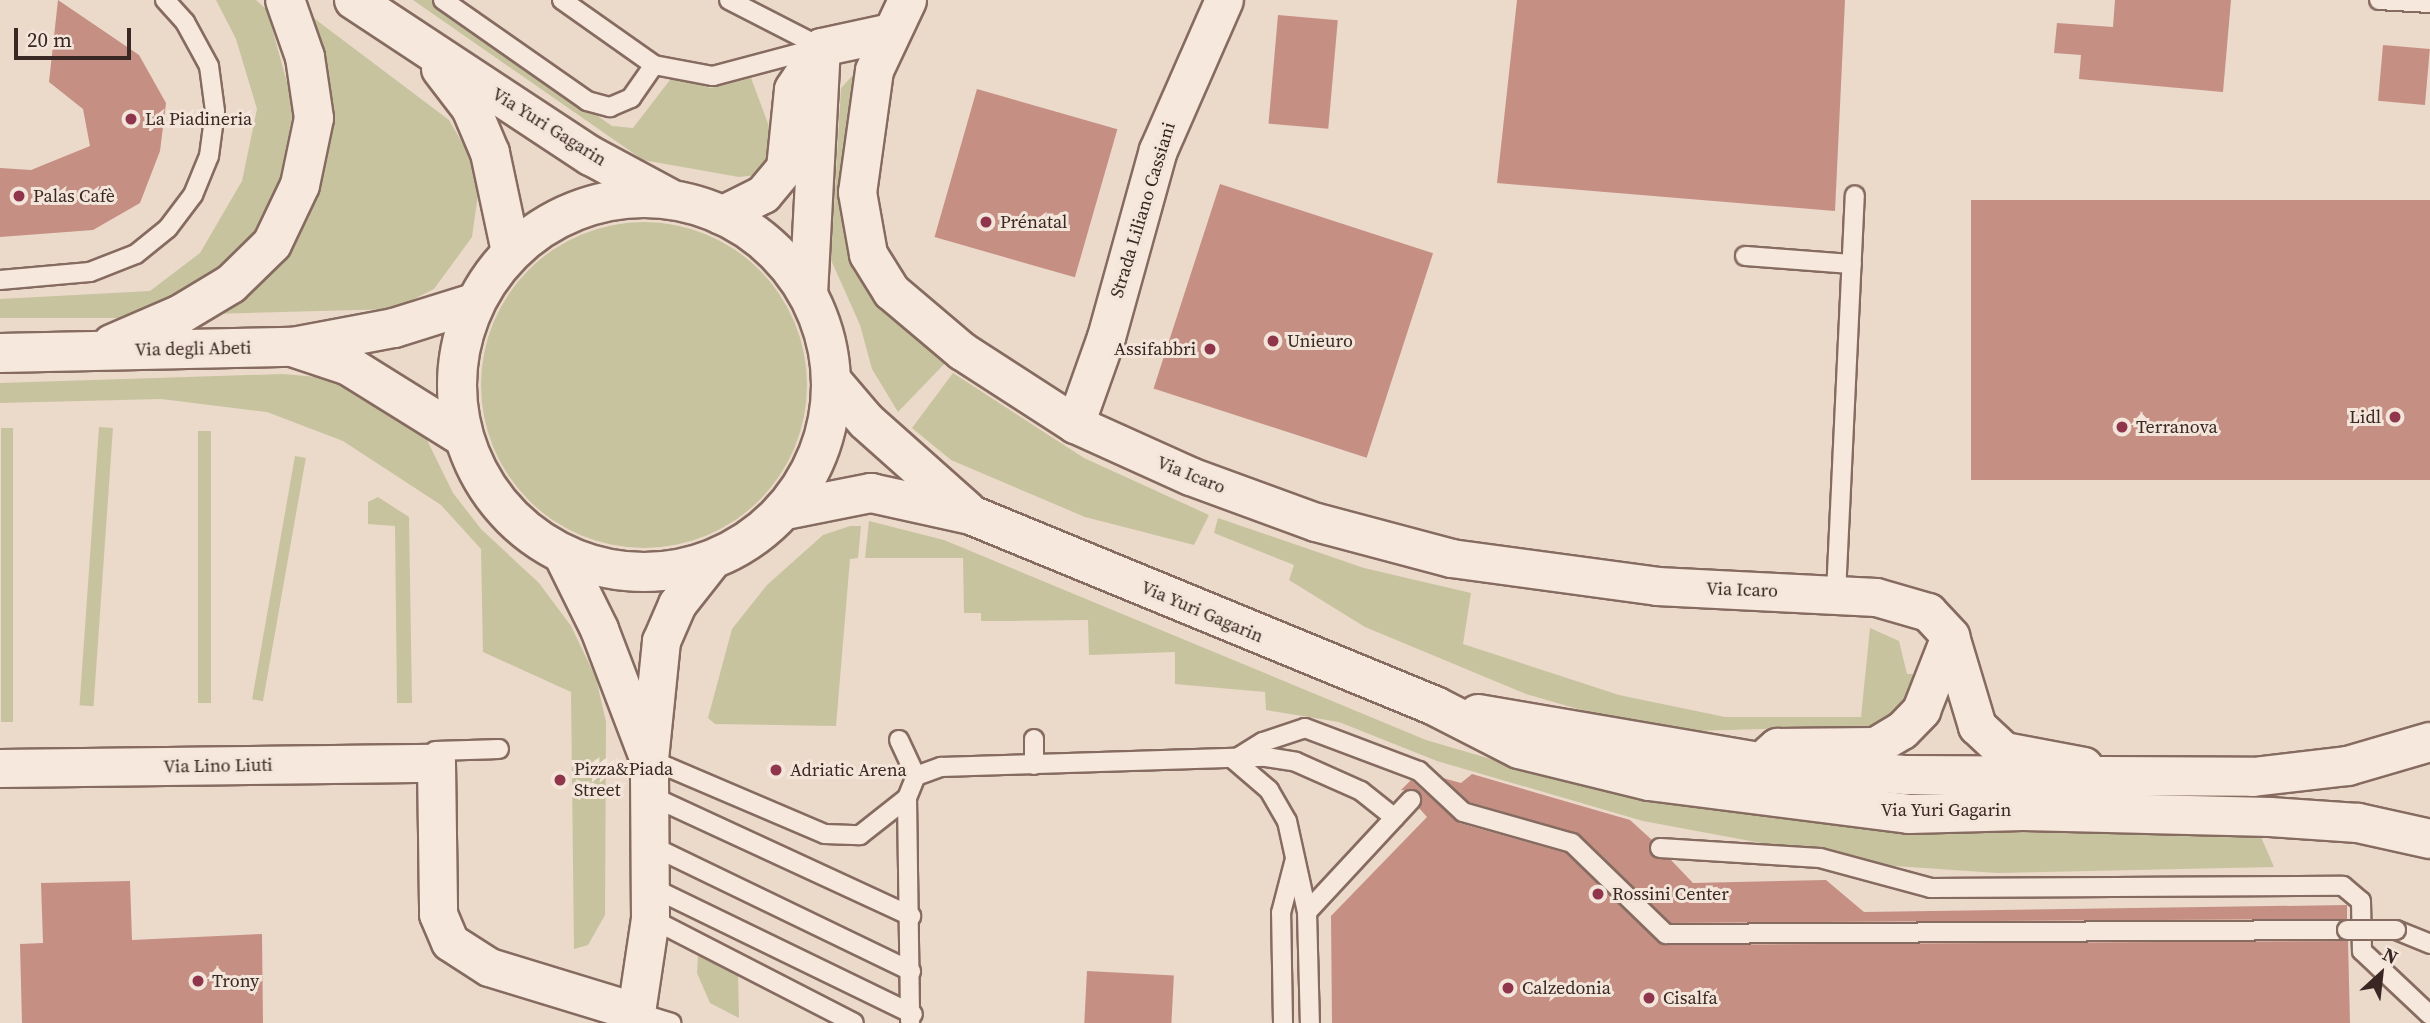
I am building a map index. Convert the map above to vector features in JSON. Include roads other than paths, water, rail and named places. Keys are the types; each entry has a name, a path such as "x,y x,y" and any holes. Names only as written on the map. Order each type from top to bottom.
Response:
{"main road":[{"name":"Via degli Abeti","path":"94,351 201,302 231,284 272,244 300,185 314,118 305,57 285,0"},
{"name":"Via Yuri Gagarin","path":"354,0 427,51 592,156 673,200 721,215 785,262 808,294 825,336 832,381 823,438 811,471 785,510 751,540 711,561 661,572 610,570 562,554 518,525 485,485 463,437 457,381 460,347 474,303 511,252 559,218 603,204 673,200"},
{"name":"Via Yuri Gagarin","path":"427,51 471,107 491,153 511,252"},
{"name":"Via degli Abeti","path":"0,354 293,347 394,328 474,303"},
{"name":"Via degli Abeti","path":"293,347 349,366 463,437"},
{"name":"Via Yuri Gagarin","path":"832,381 866,421 971,515"},
{"name":"Via Yuri Gagarin","path":"785,510 872,494 971,515 1435,706 1519,749 1649,780 1909,814 2023,811 2270,817 2358,823 2430,839"},
{"name":"Via Yuri Gagarin","path":"1435,706 1760,762 1906,775 2154,779 2253,777 2348,766 2430,742"}],"street":[{"name":"Strada Liliano Cassiani","path":"1075,424 1106,337 1158,150 1224,0"},
{"path":"721,215 763,194 780,176 793,89 821,47 899,16"},
{"name":"Via Icaro","path":"899,16 874,70 862,124 857,191 868,254 891,291 962,351 1075,424 1190,476 1316,522 1451,558 1657,586 1875,597 1928,612 1950,636"},
{"path":"808,294 821,47"},
{"path":"562,554 599,629 649,759"},
{"path":"436,757 438,914 450,942 489,967 636,1012 650,903 649,759 661,640 677,604 711,561"},
{"path":"1760,762 1777,747 1875,746 1902,730 1921,710 1950,636"},
{"name":"Via Yuri Gagarin","path":"1950,636 1977,726 2004,751 2154,779"},
{"name":"Via Lino Liuti","path":"0,768 436,757"}],"lane":[{"path":"0,280 90,272 136,254 168,228 192,195 209,156 214,100 209,66 185,22 164,0"},
{"path":"443,0 587,101 610,107 631,98 654,65"},
{"path":"562,0 654,65 713,76 821,47"},
{"path":"729,0 821,47"},
{"path":"2379,0 2430,3"},
{"path":"1836,594 1833,511 1855,195"},
{"path":"1745,256 1852,264"},
{"path":"1234,760 1263,742 1305,728 1419,771 1463,812 1572,843 1666,934 2396,930 2430,944"},
{"path":"1034,739 1034,765"},
{"path":"650,903 911,1018 907,798 916,776 900,740"},
{"path":"436,757 499,749"},
{"path":"916,776 941,767 1266,757 1296,762 1361,791 1395,818"},
{"path":"649,759 825,834 860,835 907,798"},
{"path":"1234,760 1269,790 1287,821 1307,912 1310,1023"},
{"path":"649,795 911,916"},
{"path":"1307,912 1411,800"},
{"path":"650,845 911,971"},
{"path":"1660,848 1820,858 1931,888 2343,886 2361,901 2362,951 2430,1015"},
{"path":"1283,1023 1280,913 1295,859"},
{"path":"650,903 854,1023"},
{"path":"636,1012 671,1023"}],"place":[{"name":"La Piadineria","path":"131,119"},
{"name":"Palas Cafè","path":"19,196"},
{"name":"Prénatal","path":"986,222"},
{"name":"Unieuro","path":"1273,341"},
{"name":"Assifabbri","path":"1210,349"},
{"name":"Lidl","path":"2395,417"},
{"name":"Terranova","path":"2122,427"},
{"name":"Adriatic Arena","path":"776,770"},
{"name":"Pizza&Piada Street","path":"560,780"},
{"name":"Rossini Center","path":"1598,894"},
{"name":"Trony","path":"198,981"},
{"name":"Calzedonia","path":"1508,988"},
{"name":"Cisalfa","path":"1649,998"}]}
